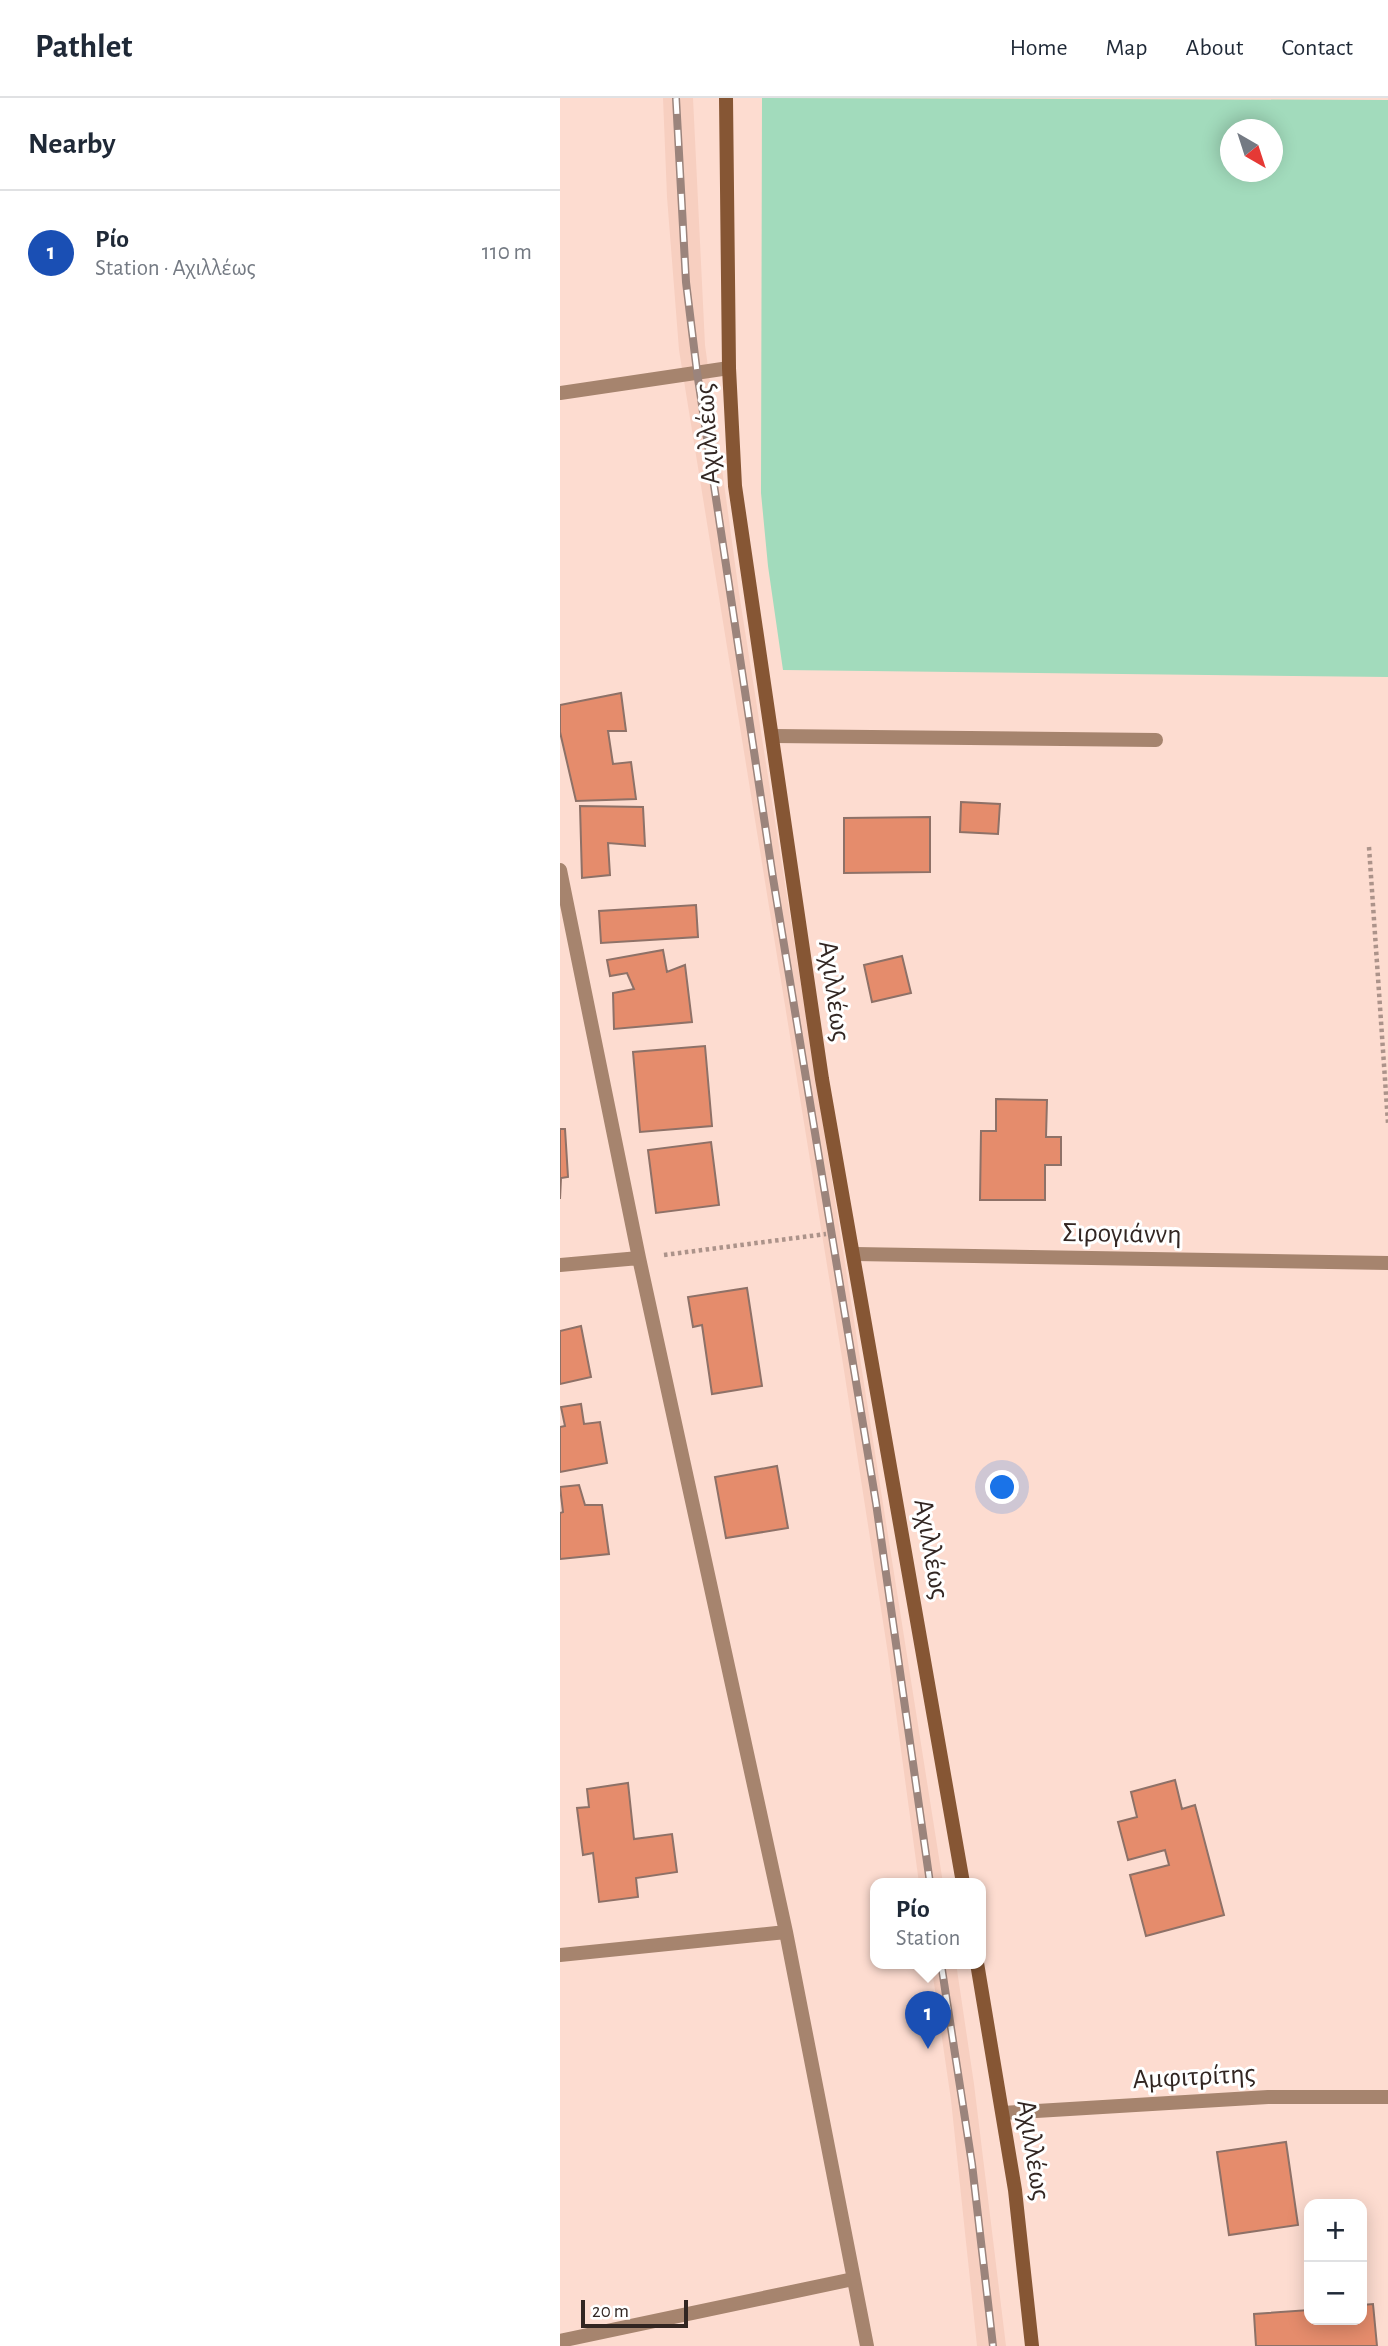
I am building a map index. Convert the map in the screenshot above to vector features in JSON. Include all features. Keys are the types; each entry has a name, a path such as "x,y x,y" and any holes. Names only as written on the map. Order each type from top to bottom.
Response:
{"street":[{"name":"Αχιλλέως","path":"726,98 729,368 735,486 774,736 822,1079 851,1231 962,1878"},
{"path":"560,393 729,368"},
{"path":"774,736 1156,740"},
{"path":"560,870 639,1258 786,1932 867,2346"},
{"name":"Σιρογιάννη","path":"855,1254 1388,1263"},
{"path":"560,1265 639,1258"},
{"path":"560,1955 786,1932"},
{"name":"Αχιλλέως","path":"978,1969 1025,2265 1032,2346"},
{"name":"Αμφιτρίτης","path":"1003,2113 1268,2097 1388,2097"},
{"path":"560,2341 853,2279"}],"path":[{"path":"1369,848 1388,1122"},
{"path":"639,1258 851,1231"}],"shaded area":[{"path":"663,98 693,98 705,345 739,593 942,1878 918,1878 888,1654 843,1364 679,350 667,197"},
{"path":"932,1969 957,1969 974,2084 1006,2346 977,2346 951,2100"}],"green space":[{"path":"762,98 1388,100 1388,677 783,670 761,493"}],"building":[{"path":"621,693 626,731 608,731 613,764 631,762 636,799 576,801 560,732 560,705"},
{"path":"961,802 1000,804 998,834 960,832"},
{"path":"580,806 643,807 645,846 608,843 610,875 582,878"},
{"path":"930,817 930,872 844,873 844,818"},
{"path":"696,905 698,937 601,943 599,911"},
{"path":"663,950 667,972 685,965 692,1022 614,1029 613,993 634,989 627,973 610,976 607,960"},
{"path":"902,956 911,993 872,1002 864,965"},
{"path":"705,1046 712,1126 640,1132 633,1052"},
{"path":"996,1099 1047,1100 1046,1137 1061,1137 1061,1165 1045,1165 1045,1200 980,1200 981,1131 996,1131"},
{"path":"560,1129 565,1129 568,1177 561,1178 560,1199"},
{"path":"711,1142 719,1205 656,1213 648,1150"},
{"path":"747,1288 762,1386 712,1394 702,1325 693,1327 688,1297"},
{"path":"581,1326 591,1377 560,1384 560,1331"},
{"path":"581,1404 584,1424 600,1422 607,1463 560,1472 560,1427 565,1426 561,1407"},
{"path":"777,1466 788,1528 726,1538 715,1477"},
{"path":"579,1485 585,1505 602,1505 609,1554 560,1559 560,1513 563,1512 560,1487"},
{"path":"1175,1780 1182,1809 1195,1805 1224,1915 1146,1936 1130,1875 1169,1865 1165,1850 1128,1860 1118,1822 1137,1817 1131,1792"},
{"path":"628,1783 634,1839 672,1834 677,1872 636,1878 638,1897 599,1902 593,1853 583,1855 577,1808 589,1807 587,1789"},
{"path":"1286,2142 1298,2225 1229,2235 1217,2152"},
{"path":"1373,2304 1377,2346 1256,2346 1254,2314 1304,2310 1304,2325 1367,2325 1367,2305"}],"railway":[{"path":"676,98 686,282 697,372 773,878 876,1503 929,1878"},
{"path":"942,1969 972,2164 993,2346"}],"place":[{"name":"Ρίο","path":"928,2049"}]}
